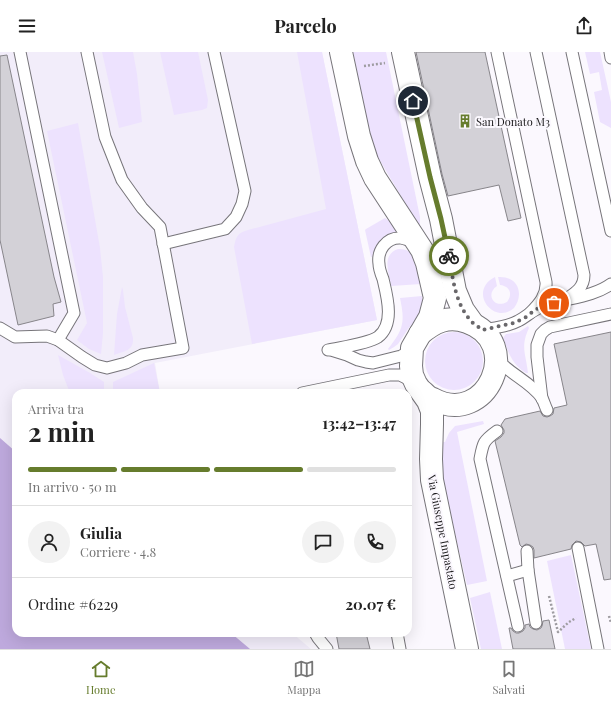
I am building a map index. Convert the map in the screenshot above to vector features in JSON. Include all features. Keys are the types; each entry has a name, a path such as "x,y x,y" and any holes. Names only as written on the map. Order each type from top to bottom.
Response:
{"street":[{"name":"Via Giuseppe Impastato","path":"341,52 359,136 367,161 375,178 425,256 431,276 435,298 434,303 430,317 416,341 411,366 412,375 432,411 432,480 467,649"},
{"name":"Via Giuseppe Impastato","path":"396,57 441,219 455,291 463,310 489,338 494,348 496,358 492,381 476,398 466,403 454,405 443,404 432,399 420,388"},
{"name":"Via Giuseppe Impastato","path":"430,177 431,276"},
{"path":"416,341 429,326 439,321 451,319 462,320 478,327"}],"lane":[{"path":"20,52 74,313 58,340"},
{"path":"0,328 15,337 47,336 58,340 95,365 107,368 126,363 142,355 183,348 160,227 142,208 122,180 105,137 87,52"},
{"path":"164,244 225,229 236,217 242,204 245,191 214,52"},
{"path":"497,52 546,282 546,288 541,300 530,313"},
{"path":"536,52 584,276 584,280 579,290 566,299"},
{"path":"572,52 611,231"},
{"path":"610,52 611,58"},
{"path":"416,341 409,352 401,356 374,363 358,360 347,355 328,350 368,342 379,336 385,327 388,317 388,305 378,265 382,248 386,243 393,239 401,238 417,242"},
{"path":"478,327 514,323 541,307 598,291 611,284"},
{"path":"542,399 536,353 536,345 541,334 550,327 611,314"},
{"name":"Via Giuseppe Impastato","path":"496,358 508,370 532,387 542,399 547,410"},
{"path":"322,389 394,374 405,376 420,388"},
{"path":"497,431 483,443 480,459 518,626"},
{"path":"578,548 598,649"},
{"path":"527,551 528,570 536,623"},
{"path":"507,576 528,570"},
{"path":"317,637 327,649"},
{"path":"398,637 400,649"}],"path":[{"path":"363,67 396,57"},
{"path":"549,593 558,632 569,622 590,610"}],"shaded area":[{"path":"0,52 322,52 377,320 155,363 159,389 12,389 12,637 297,637 311,649 0,649"},
{"path":"102,52 133,52 142,122 119,128"},
{"path":"160,52 198,52 208,100 207,108 174,115"},
{"path":"297,52 322,52 377,320 252,344 234,247 236,238 244,231 326,209"},
{"path":"353,52 386,52 420,217 420,228 373,149"},
{"path":"585,52 600,52 611,102 611,128 600,122 594,92 602,90 599,72 590,74"},
{"path":"78,123 100,248 103,277 103,333 101,354 89,349 77,340 87,323 47,131"},
{"path":"385,218 403,231 383,237 378,243 371,257 365,230"},
{"path":"398,249 410,252 416,260 421,284 391,286 387,265 389,255"},
{"path":"495,277 497,286 493,289 491,296 498,304 507,302 510,296 510,291 506,287 500,285 498,277 513,281 519,290 519,298 516,305 514,308 506,312 499,313 492,310 483,298 483,290 487,283"},
{"path":"122,287 133,342 132,346 128,350 114,355 117,314"},
{"path":"422,296 423,302 421,309 414,322 398,344 389,350 388,349 397,336 402,325 403,319 400,298"},
{"path":"528,326 529,328 524,346 528,373 526,373 514,362 509,354 503,338 506,334 519,332"},
{"path":"454,332 465,334 475,340 481,350 483,361 481,372 475,382 465,388 454,390 443,388 433,382 427,372 425,361 427,350 433,340 443,334"},
{"path":"58,355 104,382 104,389 68,389"},
{"path":"154,363 159,389 113,389 113,382"},
{"path":"483,421 484,424 457,432 487,581 467,585 440,468 440,442 445,442 449,433 455,426"},
{"path":"0,438 12,448 12,637 236,637 250,649 0,649"},
{"path":"571,555 591,649 565,649 547,561"},
{"path":"490,592 502,649 481,649 470,598"}],"building":[{"name":"San Donato M3","path":"416,52 485,52 521,218 508,221 499,185 448,196"},
{"path":"7,55 54,277 61,302 53,304 54,316 18,325 0,240 0,56"},
{"path":"611,332 611,579 604,580 596,544 585,546 581,542 576,541 572,545 571,549 534,558 533,547 526,544 522,547 520,545 495,441 504,433 501,425 505,419 540,411 543,416 547,417 553,414 554,408 567,405 554,344"},
{"path":"549,620 555,649 513,649 509,628 516,633 519,633 523,631 525,625 529,624 530,627 537,630 541,628 543,621"},
{"path":"337,637 367,637 370,649 339,649"}],"way so far":[{"path":"449,256 455,291 460,304 473,324 482,330 509,325 526,317 541,307 554,303"}],"place":[{"name":"San Donato M3","path":"465,121"}],"route":[{"path":"413,101 449,256"}]}
